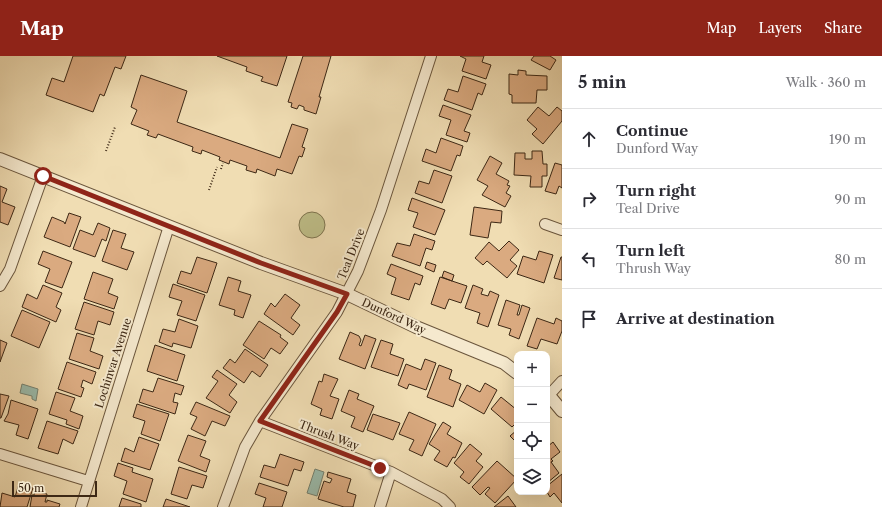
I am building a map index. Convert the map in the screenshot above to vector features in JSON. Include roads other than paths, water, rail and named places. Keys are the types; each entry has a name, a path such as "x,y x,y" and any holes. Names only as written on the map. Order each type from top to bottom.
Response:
{"street":[{"name":"Teal Drive","path":"223,507 245,447 260,421 337,312 358,271 381,210 431,56"},
{"name":"Dunford Way","path":"0,159 347,294 416,327 504,363 514,371"},
{"path":"0,286 10,269 43,176"},
{"path":"545,224 562,230"},
{"name":"Lochinvar Avenue","path":"81,507 169,226"},
{"path":"550,392 562,381"},
{"path":"550,396 562,411"},
{"name":"Thrush Way","path":"260,421 391,472 442,499 450,507"},
{"path":"0,454 88,482"},
{"path":"380,507 391,472"}]}
